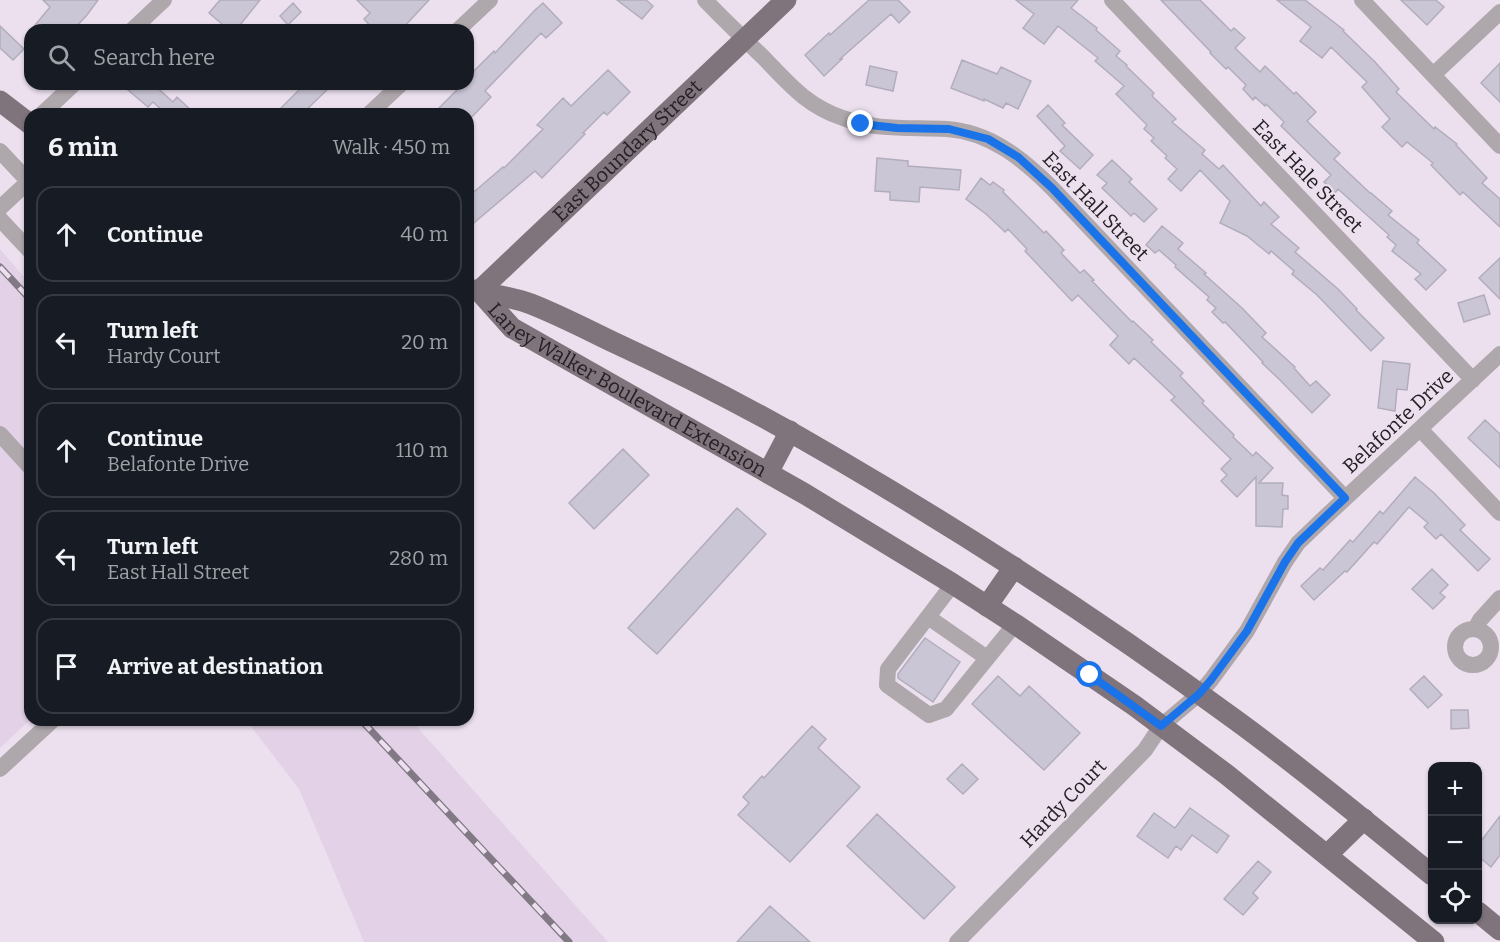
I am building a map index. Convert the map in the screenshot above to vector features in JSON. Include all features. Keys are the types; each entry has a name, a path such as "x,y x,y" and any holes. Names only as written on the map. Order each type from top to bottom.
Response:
{"main road":[{"name":"East Boundary Street","path":"474,291 786,0"},
{"path":"1,103 24,120"},
{"name":"Laney Walker Boulevard Extension","path":"474,293 529,303 662,365 790,431 911,501 1096,621 1237,721 1428,872"},
{"name":"Laney Walker Boulevard Extension","path":"474,295 512,328 768,473 1015,624 1227,774 1434,942"},
{"path":"768,473 790,431"},
{"path":"987,606 1014,567"},
{"path":"1327,855 1364,819"}],"street":[{"path":"138,24 164,0"},
{"path":"464,24 490,0"},
{"name":"East Hall Street","path":"705,0 800,95 825,111 861,124 897,128 949,129 968,133 988,139 1018,157 1052,188 1345,498"},
{"name":"East Hale Street","path":"1112,0 1473,380"},
{"path":"1362,0 1500,146"},
{"path":"1433,75 1500,12"},
{"path":"48,108 68,90"},
{"path":"375,108 395,90"},
{"path":"0,151 24,177"},
{"path":"0,208 24,186"},
{"path":"0,219 24,245"},
{"name":"Belafonte Drive","path":"1199,694 1247,631 1298,543 1500,354"},
{"path":"1420,429 1500,513"},
{"path":"0,434 24,460"},
{"path":"953,584 888,669 887,685 929,715 946,709 1015,624"},
{"path":"1475,629 1500,598"},
{"path":"928,617 987,658"},
{"name":"Hardy Court","path":"957,942 1144,750 1161,726 1199,694"},
{"path":"0,769 47,726"}],"shaded area":[{"path":"0,249 24,277 24,726 0,748"},
{"path":"251,726 416,726 608,942 364,942 299,789"}],"building":[{"path":"43,0 98,0 79,24 36,24 50,7"},
{"path":"220,0 260,0 241,24 222,24 209,13"},
{"path":"357,0 429,0 407,24 369,24 364,19 370,13"},
{"path":"617,0 646,0 653,6 642,19"},
{"path":"869,0 898,0 910,12 899,23 891,14 824,76 805,55"},
{"path":"1016,0 1078,0 1071,8 1097,28 1096,30 1120,51 1116,56 1154,93 1152,96 1176,119 1172,122 1205,150 1202,154 1219,169 1223,165 1261,206 1264,202 1279,217 1271,224 1299,248 1295,252 1338,289 1384,338 1371,351 1317,295 1292,274 1294,271 1271,251 1269,254 1247,236 1220,223 1230,201 1200,170 1181,191 1168,179 1177,169 1151,141 1154,138 1144,129 1147,125 1116,94 1124,86 1095,61 1098,58 1058,26 1044,44 1023,28 1034,14"},
{"path":"1161,0 1200,0 1231,31 1234,28 1245,38 1235,48 1260,72 1265,66 1316,112 1307,121 1340,153 1334,159 1392,211 1388,215 1419,240 1417,243 1446,270 1426,290 1415,279 1421,274 1392,251 1396,245 1387,237 1389,235 1338,189 1335,193 1324,182 1331,175 1281,126 1284,122 1266,104 1265,106 1255,97 1253,100 1243,89 1246,85 1210,53"},
{"path":"1277,0 1305,0 1344,30 1399,89 1396,92 1434,129 1435,127 1457,144 1487,178 1482,183 1500,199 1500,227 1463,192 1460,195 1431,165 1433,163 1407,142 1402,147 1382,127 1390,119 1362,87 1367,82 1331,47 1322,58 1300,41 1311,27"},
{"path":"1401,0 1436,0 1444,7 1427,25"},
{"path":"293,3 301,12 289,24 280,16"},
{"path":"543,3 562,23 546,38 541,33 485,91 491,97 474,115 474,108 439,108 457,90 474,90 474,71 494,51 495,53"},
{"path":"0,26 24,49 13,60 0,48"},
{"path":"962,60 997,74 1001,67 1031,81 1018,109 1006,103 1003,108 951,88"},
{"path":"1500,63 1500,102 1481,83"},
{"path":"870,66 897,72 893,91 866,85"},
{"path":"608,70 630,92 607,115 604,112 542,178 535,171 474,223 474,192 504,168 543,129 537,125 563,98 571,106"},
{"path":"128,90 160,90 173,102 177,97 189,108 160,108 153,102 148,107"},
{"path":"299,90 327,90 308,108 281,108"},
{"path":"1048,105 1065,123 1062,125 1093,155 1080,169 1060,151 1065,146 1037,116"},
{"path":"877,158 908,161 908,166 961,170 959,190 920,187 919,202 890,200 890,192 875,191"},
{"path":"1112,160 1132,179 1129,182 1157,209 1144,222 1134,213 1131,216 1102,188 1107,183 1097,175"},
{"path":"981,178 990,185 993,182 1004,190 1003,192 1044,233 1046,231 1064,250 1061,253 1080,273 1084,270 1094,280 1092,281 1153,340 1151,342 1183,373 1180,376 1204,401 1202,403 1234,435 1233,437 1253,456 1256,452 1273,468 1259,483 1283,483 1282,495 1288,496 1288,509 1283,509 1282,527 1256,526 1256,477 1237,497 1221,481 1227,475 1221,469 1231,459 1171,400 1175,397 1134,358 1129,364 1110,345 1118,336 1078,295 1072,301 1025,251 1027,249 1008,229 1005,232 966,199"},
{"path":"1162,226 1183,243 1178,249 1242,308 1266,333 1262,337 1295,367 1310,386 1316,381 1330,395 1312,413 1225,322 1223,323 1212,312 1216,308 1207,300 1209,297 1159,250 1155,253 1146,245"},
{"path":"1500,258 1500,299 1479,278"},
{"path":"1484,295 1490,314 1464,322 1458,303"},
{"path":"1383,361 1410,364 1407,390 1397,389 1395,411 1378,408"},
{"path":"1485,420 1500,434 1500,468 1468,438"},
{"path":"623,449 649,475 594,529 569,503"},
{"path":"1415,477 1465,525 1460,530 1490,559 1478,571 1441,534 1436,539 1424,527 1428,523 1409,507 1377,544 1374,542 1347,572 1345,571 1314,600 1301,586 1320,568 1323,570 1350,540 1353,542 1380,511 1383,514"},
{"path":"737,508 766,534 657,654 628,628"},
{"path":"1432,569 1448,585 1440,593 1445,597 1433,609 1412,589"},
{"path":"925,638 960,662 933,702 898,678 898,674"},
{"path":"998,676 1020,696 1029,686 1080,733 1044,770 972,704"},
{"path":"1424,676 1442,695 1428,708 1410,689"},
{"path":"1451,710 1468,710 1469,728 1451,729"},
{"path":"812,726 826,739 818,748 860,787 790,862 738,815 749,803 743,797 762,776 764,778"},
{"path":"962,764 978,779 963,794 947,779"},
{"path":"1190,808 1229,836 1217,853 1192,835 1181,850 1176,846 1168,858 1137,836 1154,813 1175,828"},
{"path":"877,814 955,887 924,919 847,846"},
{"path":"1500,816 1500,855 1491,867 1482,859 1482,840"},
{"path":"1258,861 1271,872 1253,893 1258,898 1243,915 1224,899"},
{"path":"770,906 810,942 737,942"}],"railway":[{"path":"0,267 24,293"},
{"path":"367,726 569,942"}],"route":[{"path":"861,124 897,128 949,129 988,139 1018,157 1052,188 1345,498 1298,543 1247,631 1211,680 1199,694 1161,726 1090,675"}]}
